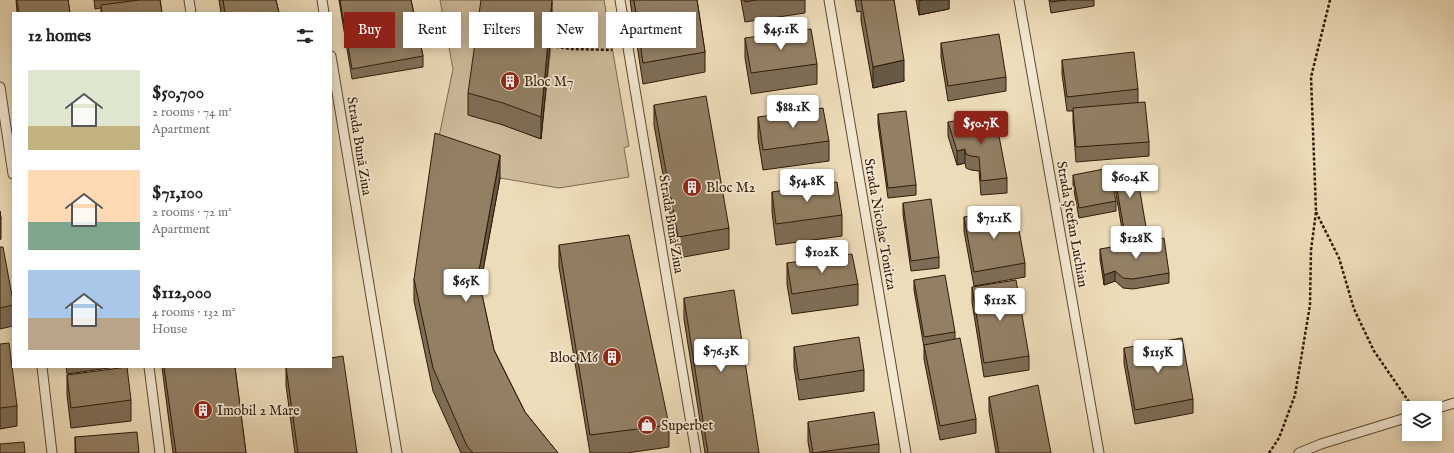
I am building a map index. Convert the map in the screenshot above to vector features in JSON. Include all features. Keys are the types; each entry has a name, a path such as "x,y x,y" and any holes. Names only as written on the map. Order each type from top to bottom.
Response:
{"lane":[{"path":"189,0 191,12"},
{"path":"322,0 324,12"},
{"name":"Strada Bună Ziua","path":"620,0 696,453"},
{"name":"Strada Nicolae Tonitza","path":"829,0 906,453"},
{"name":"Strada Ștefan Luchian","path":"1019,0 1099,453"},
{"name":"Strada Bună Ziua","path":"332,62 397,453"},
{"path":"0,88 12,167"},
{"path":"42,368 52,453"},
{"path":"149,368 160,453"},
{"path":"1442,407 1454,403"},
{"path":"1299,453 1321,444 1402,419"}],"path":[{"path":"1269,453 1279,438 1295,395 1310,305 1311,250 1316,212 1311,77 1330,0"},
{"path":"564,48 612,50"},
{"path":"1316,212 1339,258 1354,309 1374,351 1409,401"}],"shaded area":[{"path":"440,0 482,0 484,12 469,12 469,48 490,48 503,125 541,139 551,48 598,48 598,12 552,12 552,0 604,0 606,12 606,48 612,48 629,146 624,148 629,177 559,188 500,178 435,156 453,69 449,48 461,48 461,12 442,12"}],"building":[{"path":"17,0 68,0 70,12 19,12"},
{"path":"140,0 160,0 162,12 102,12 101,5"},
{"path":"223,0 276,0 279,12 225,12"},
{"path":"340,0 411,0 414,12 403,12 403,48 421,48 423,56 352,69 348,48 395,48 395,12 344,12 344,23"},
{"path":"481,0 552,0 551,12 542,12 542,48 547,48 541,117 503,103 468,93 474,48 534,48 534,12 479,12"},
{"path":"634,0 697,0 705,52 643,63 641,48 696,48 696,12 636,12"},
{"path":"745,0 756,0 745,2"},
{"path":"861,0 894,0 904,60 873,67"},
{"path":"1050,0 1066,0 1051,2"},
{"path":"811,29 817,64 751,73 745,38"},
{"path":"999,34 1006,77 948,86 941,43"},
{"path":"1134,52 1138,89 1067,97 1062,60"},
{"name":"Bloc M2","path":"706,96 729,228 678,237 654,105"},
{"path":"1145,102 1149,142 1076,147 1073,108"},
{"path":"823,108 829,141 763,150 758,117"},
{"path":"906,111 916,185 888,188 878,114"},
{"path":"995,115 1007,178 981,181 979,157 966,154 965,149 957,151 948,122"},
{"path":"435,133 500,155 478,276 494,350 525,412 558,453 473,453 467,446 433,368 414,279"},
{"path":"1109,168 1116,201 1079,208 1073,175"},
{"path":"1136,168 1146,227 1124,230 1114,172"},
{"path":"837,182 842,215 776,224 772,192"},
{"path":"931,199 939,257 911,261 903,203"},
{"path":"1015,208 1025,263 974,272 964,217"},
{"name":"Bloc M6","path":"629,235 669,425 590,435 559,245"},
{"path":"1164,238 1169,273 1133,279 1123,278 1115,271 1104,275 1100,249"},
{"path":"0,247 3,247 12,296 12,305 0,308"},
{"path":"852,254 858,284 792,294 787,263"},
{"path":"945,275 955,332 924,337 914,280"},
{"path":"1016,280 1029,356 984,363 972,287"},
{"path":"734,290 759,453 708,453 684,298"},
{"path":"859,337 864,370 799,380 794,347"},
{"path":"960,338 976,419 940,426 924,345"},
{"path":"1182,338 1193,399 1135,410 1124,348"},
{"path":"9,343 17,406 0,408 0,344"},
{"path":"343,356 357,453 298,453 286,368 332,368 332,358"},
{"path":"127,368 131,400 71,408 67,375"},
{"name":"Imobil 2 Mare","path":"164,368 235,368 246,453 176,453"},
{"path":"1038,385 1051,453 999,453 989,397"},
{"path":"874,412 879,444 813,453 808,422"},
{"path":"137,432 139,453 76,453 75,437"},
{"path":"24,442 25,453 0,453 0,444"}],"place":[{"name":"Bloc M7","path":"510,81"},
{"name":"Bloc M2","path":"692,187"},
{"name":"Bloc M6","path":"612,357"},
{"name":"Imobil 2 Mare","path":"203,410"},
{"name":"Superbet","path":"647,425"}]}
